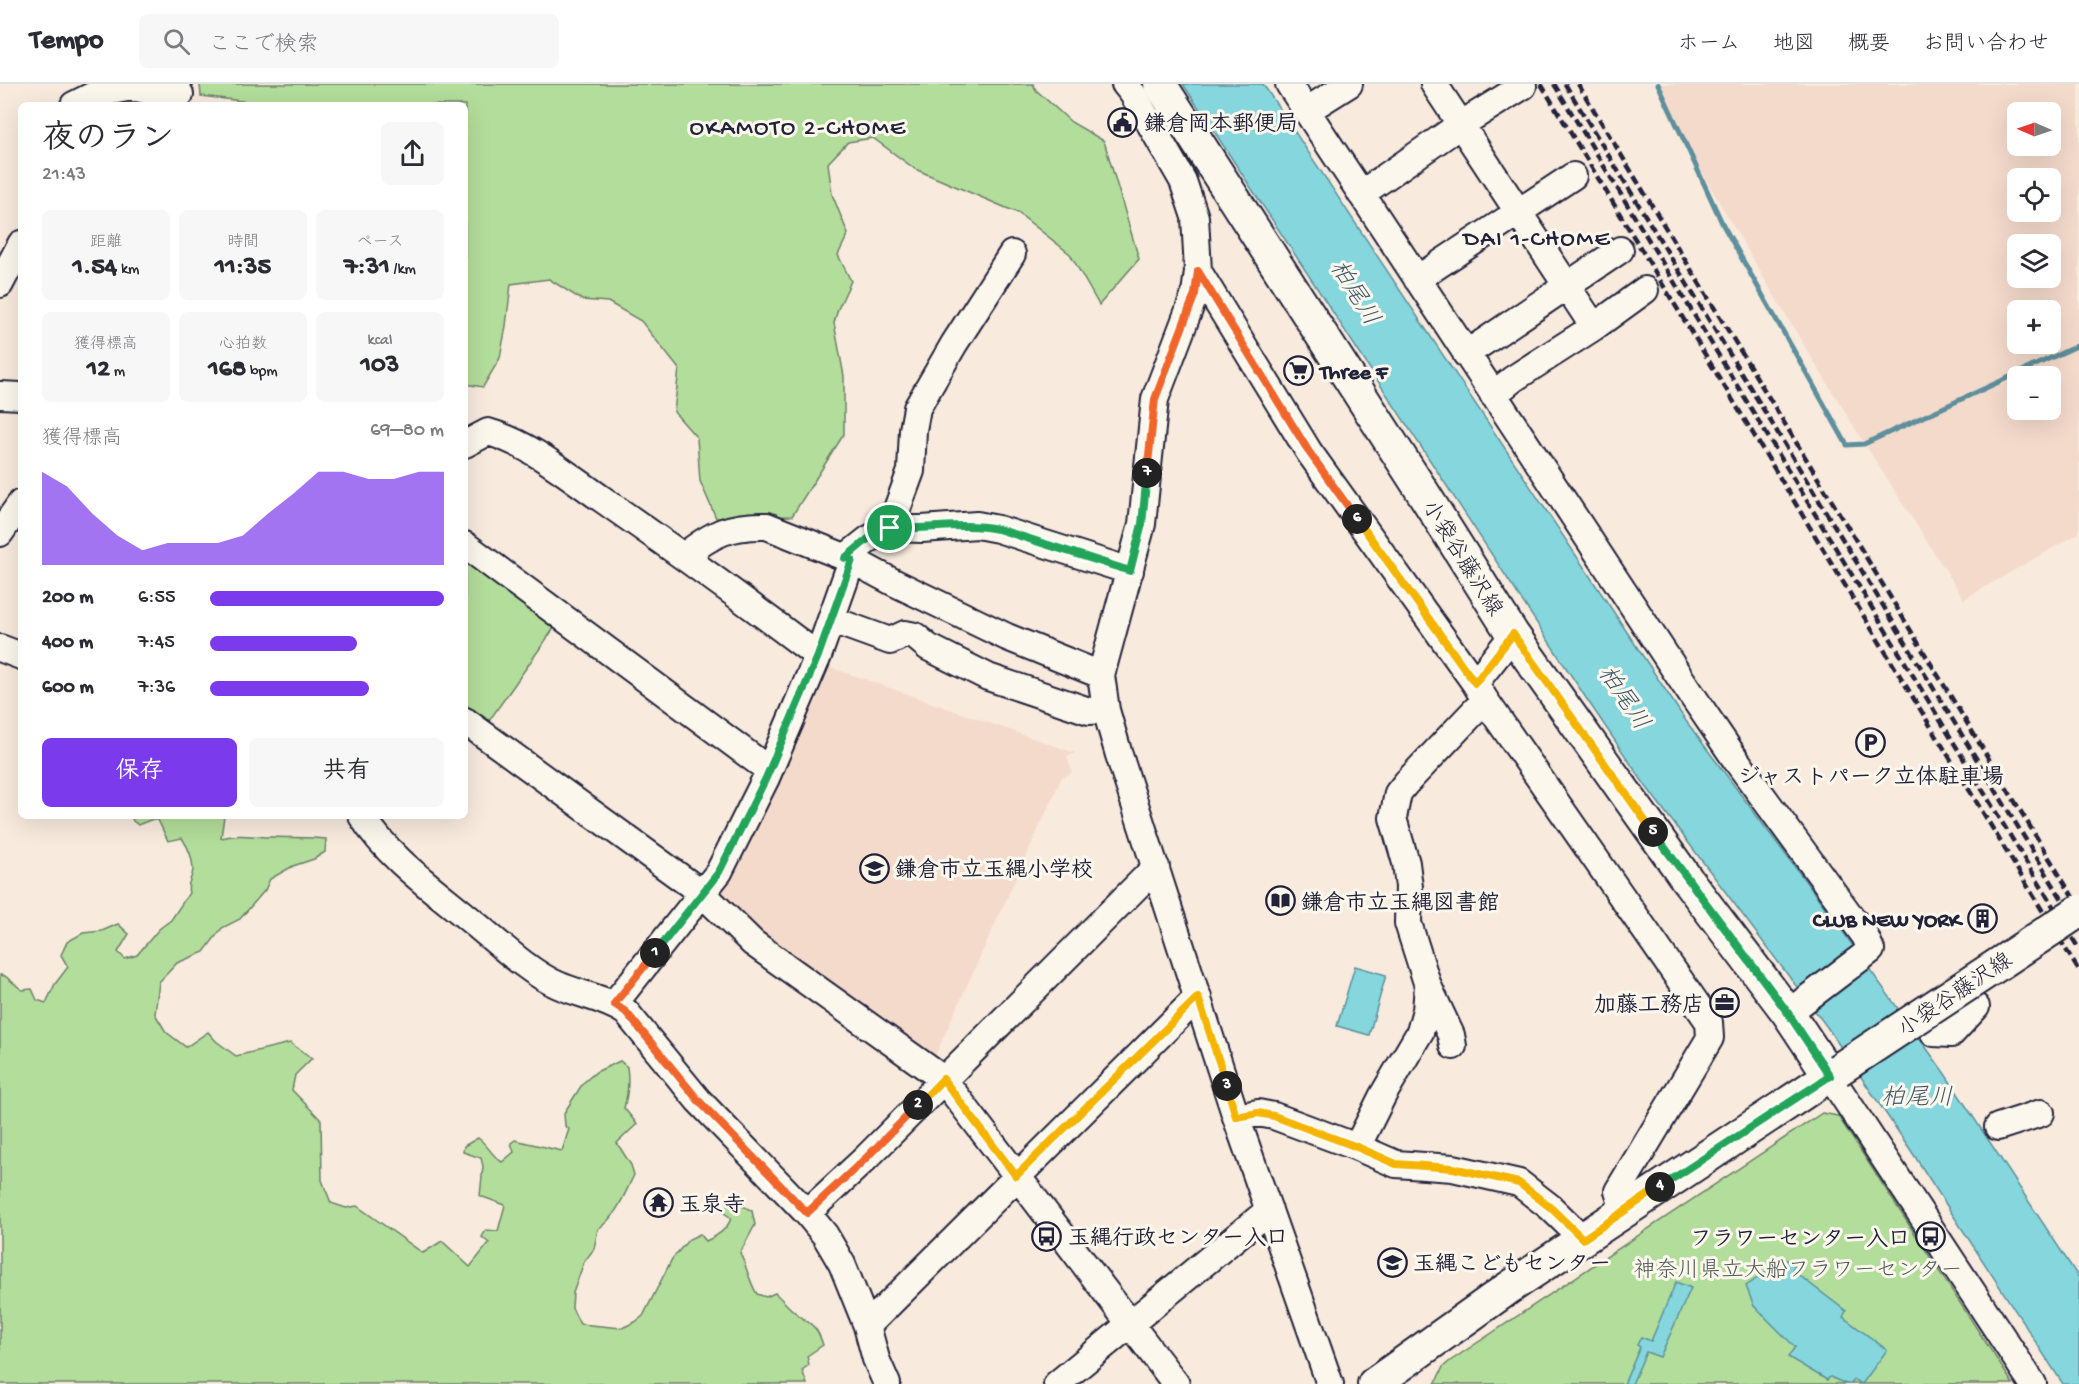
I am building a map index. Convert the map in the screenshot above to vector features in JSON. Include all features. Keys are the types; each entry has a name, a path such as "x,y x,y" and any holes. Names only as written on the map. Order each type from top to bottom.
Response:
{"main road":[{"name":"小袋谷藤沢線","path":"1160,84 1513,634 1688,881 1791,1010 1834,1073"},
{"name":"小袋谷藤沢線","path":"1374,1384 1404,1374 1508,1289 2079,911"}],"street":[{"path":"1125,84 1183,180 1195,217 1198,271 1195,294 1155,399 1142,524 1101,675 1106,710 1236,1117 1330,1384"},
{"path":"1288,84 1681,679 1736,760 1865,936 1871,950 1791,1010"},
{"path":"1306,111 1349,84"},
{"path":"1434,84 1594,327"},
{"path":"1360,194 1460,125 1523,86"},
{"path":"87,94 132,87 160,93 181,94"},
{"path":"1418,279 1573,176"},
{"path":"0,284 18,250"},
{"path":"1466,354 1620,250"},
{"path":"890,528 911,471 913,430 917,408 954,344 1012,254"},
{"path":"1198,271 1309,452 1480,691 1709,1022 1710,1038 1618,1191 1624,1211"},
{"path":"1493,395 1645,290"},
{"path":"0,395 18,396"},
{"path":"468,442 488,432 507,437 581,484 684,556 818,656"},
{"path":"0,533 18,507"},
{"path":"614,1004 719,872 769,770 818,656 832,620 848,559 868,539 890,528 922,529 977,525 998,529 1130,571"},
{"path":"684,556 706,538 726,530 767,526 848,559 1007,637 1101,675"},
{"path":"468,547 769,770"},
{"path":"832,620 890,640 905,634 915,636 928,647 988,677 1089,711 1106,710"},
{"path":"1414,1042 1437,1036 1453,1046 1448,1027 1428,986 1408,923 1409,887 1406,863 1393,818 1395,804 1398,793 1480,691 1513,634"},
{"path":"0,648 18,655"},
{"path":"468,723 702,893 753,943 943,1079 1176,1384"},
{"path":"364,819 372,833 402,861 494,940 538,974 558,985 614,1004 626,1012 698,1100 807,1213 825,1235 842,1264 887,1384"},
{"path":"807,1213 866,1158 1156,867"},
{"path":"1357,1147 1383,1095 1420,1032 1426,1010 1428,986"},
{"path":"867,1326 1198,997"},
{"path":"1934,1033 1951,1034 1976,1007"},
{"path":"1834,1073 2033,1384"},
{"path":"1236,1117 1258,1113 1274,1116 1396,1164 1453,1168 1519,1183 1550,1207 1583,1239"},
{"path":"1998,1127 2041,1113"},
{"path":"1057,1384 1269,1209"}],"shaded area":[{"path":"1659,84 2079,84 2079,533 1964,599 1791,324 1685,144"},
{"name":"鎌倉市立玉縄小学校","path":"821,664 1075,753 1067,756 1072,773 1062,777 934,1058 768,940 716,889"}],"green space":[{"path":"200,84 1033,84 1036,90 1071,122 1104,141 1139,259 1099,305 1070,254 1018,213 915,169 873,138 848,142 828,163 832,194 848,234 838,255 851,281 834,323 844,376 844,434 792,516 716,518 700,481 697,438 674,412 679,369 641,321 608,302 582,300 549,279 511,284 500,358 483,387 468,384 468,102 244,102 201,96"},
{"path":"468,557 557,624 489,721 468,706"},
{"path":"132,819 224,819 221,838 241,835 326,839 325,852 270,879 265,890 240,919 222,928 204,952 177,963 159,982 155,1014 166,1032 186,1047 208,1032 236,1056 290,1043 312,1058 295,1075 292,1090 321,1120 322,1180 331,1203 346,1208 357,1206 423,1253 442,1241 470,1267 489,1243 482,1237 486,1230 498,1231 505,1205 480,1196 483,1166 481,1158 463,1152 464,1146 478,1138 502,1162 514,1152 511,1143 515,1140 562,1151 569,1129 565,1126 564,1113 583,1083 596,1072 620,1061 627,1067 628,1072 624,1108 637,1124 617,1143 631,1165 634,1175 615,1211 598,1229 594,1249 584,1262 573,1293 572,1308 580,1324 622,1328 643,1316 672,1259 689,1239 700,1234 706,1241 721,1232 731,1218 723,1212 728,1203 738,1200 752,1211 755,1225 740,1253 757,1294 766,1297 775,1293 812,1326 823,1345 807,1356 809,1365 802,1370 807,1384 0,1384 0,975 5,976 22,990 32,989 37,1000 46,1003 55,984 68,967 61,955 67,942 83,933 102,931 118,924 129,934 118,952 125,959 137,955 159,929 171,920 189,893 193,870 190,853 182,838 168,841 158,820 150,820 138,825"},
{"name":"神奈川県立大船フラワーセンター","path":"1822,1113 1838,1116 2013,1384 1435,1384 1443,1367 1450,1361"}],"water":[{"name":"柏尾川","path":"1183,84 1263,84 1686,721 1838,925 1945,1074 2079,1278 2079,1384 2063,1384 1910,1149 1827,1027 1645,785"},
{"path":"1355,966 1386,975 1369,1035 1337,1026"},
{"path":"1784,1260 1790,1260 1795,1265 1792,1270 1846,1311 1843,1317 1887,1350 1862,1384 1854,1380 1851,1384 1846,1384 1830,1377 1827,1380 1788,1357 1795,1347 1754,1306 1746,1286"},
{"path":"1676,1282 1691,1288 1660,1357 1646,1352 1632,1384 1624,1384 1640,1347 1637,1345 1641,1337 1651,1341"}],"waterway":[{"path":"1658,84 1723,225 1847,445 1864,444 2079,345"}],"railway":[{"path":"1541,84 2079,971"},
{"path":"1554,84 2079,949"},
{"path":"1565,84 2079,927"},
{"path":"1578,84 2079,907"}],"place":[{"name":"鎌倉岡本郵便局","path":"1123,122"},
{"name":"Three F","path":"1299,370"},
{"name":"ジャストパーク立体駐車場","path":"1871,743"},
{"name":"鎌倉市立玉縄小学校","path":"874,868"},
{"name":"鎌倉市立玉縄図書館","path":"1280,901"},
{"name":"CLUB NEW YORK","path":"1982,918"},
{"name":"加藤工務店","path":"1725,1003"},
{"name":"玉泉寺","path":"658,1203"},
{"name":"玉縄行政センター入口","path":"1047,1236"},
{"name":"フラワーセンター入口","path":"1931,1237"},
{"name":"玉縄こどもセンター","path":"1392,1262"}],"district":[{"name":"OKAMOTO 2-CHOME","path":"798,126"},
{"name":"DAI 1-CHOME","path":"1537,237"}],"route":[{"path":"1198,271 1309,452 1475,683 1513,634 1688,881 1788,1013 1830,1076 1583,1239 1550,1207 1519,1183 1453,1168 1396,1164 1274,1116 1258,1113 1236,1117 1198,997 1016,1176 943,1079 866,1158 807,1213 731,1136 698,1100 626,1012 614,1004 719,872 766,778 818,656 852,560 845,558 868,539 890,528 922,529 977,525 998,529 1130,571 1142,524 1155,399 1195,294 1198,271"}]}
